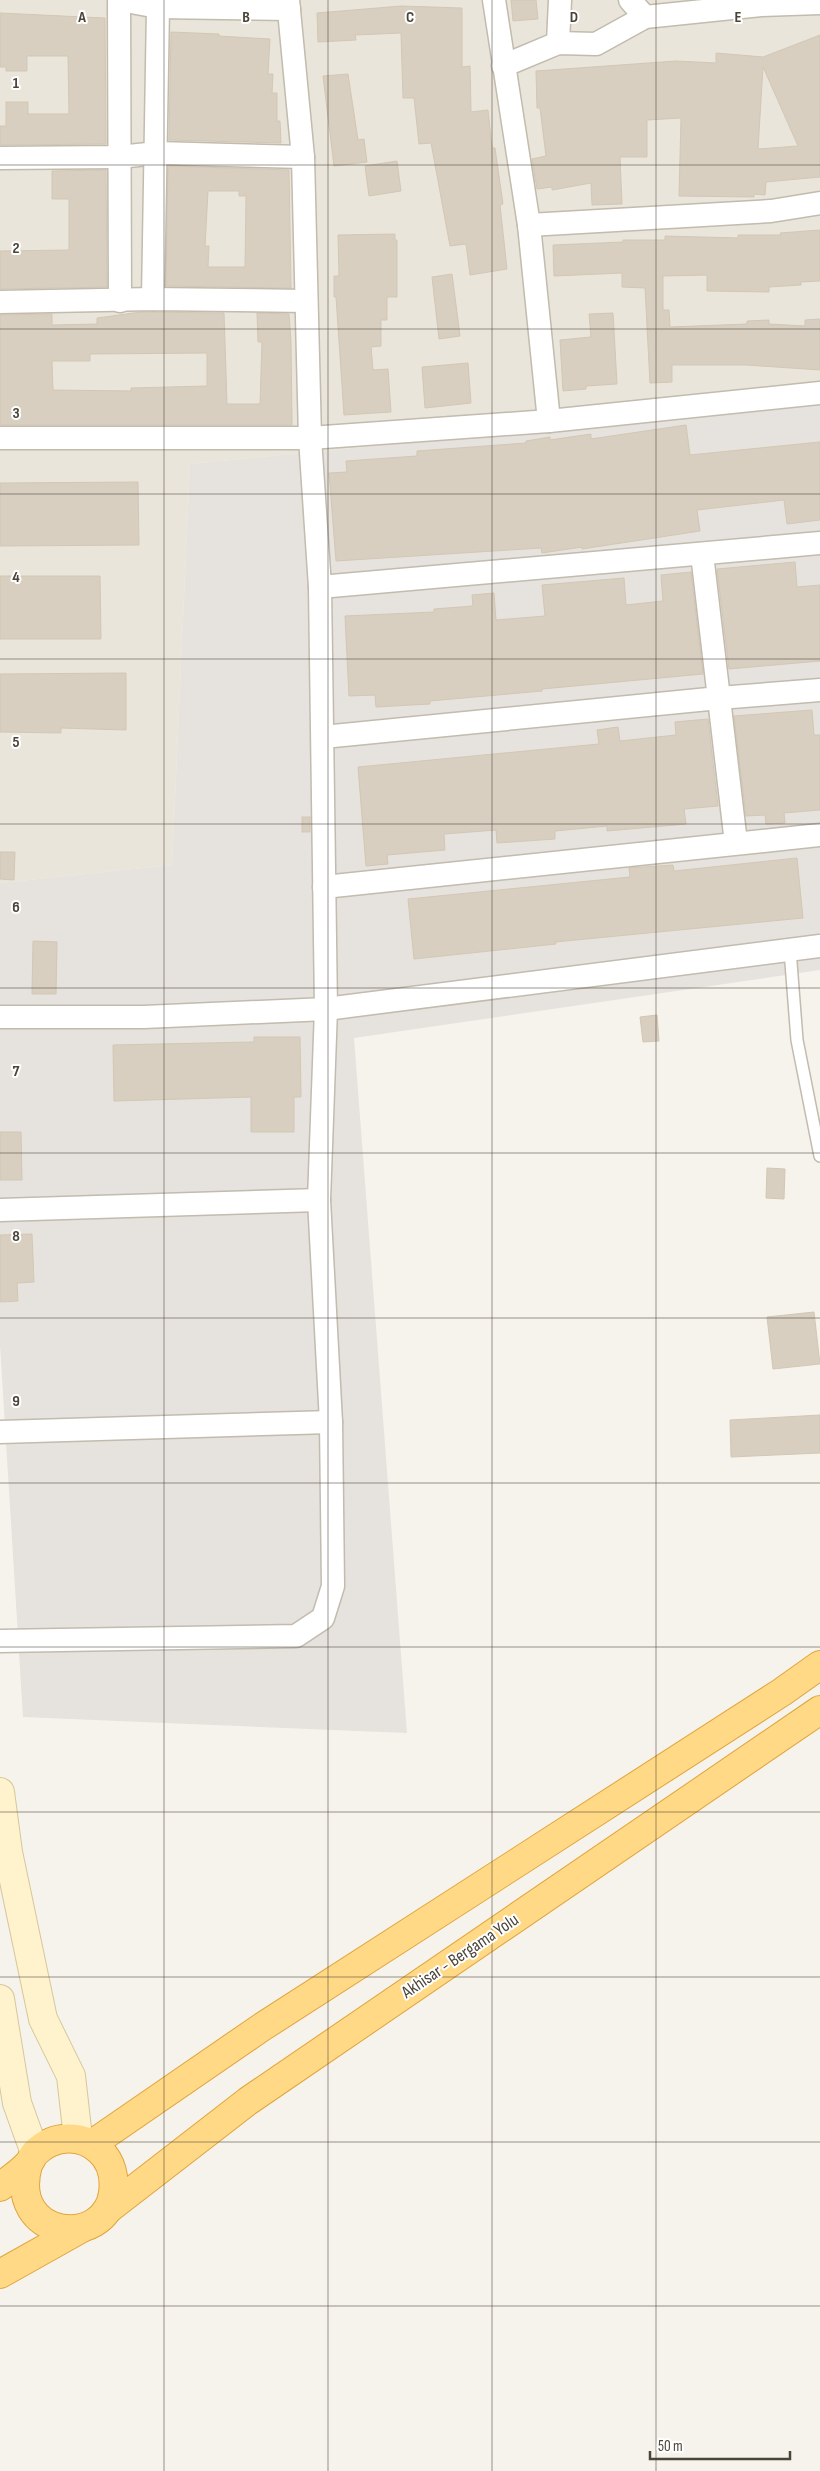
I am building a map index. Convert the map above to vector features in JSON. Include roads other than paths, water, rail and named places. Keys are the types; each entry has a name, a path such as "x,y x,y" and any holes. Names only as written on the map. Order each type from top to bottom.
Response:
{"highway":[{"path":"85,2141 774,1698 820,1665"},
{"name":"Akhisar - Bergama Yolu","path":"0,2274 96,2221 106,2210 248,2101 820,1710"},
{"path":"0,2187 48,2144 62,2139 85,2141 104,2154 112,2167 115,2182 113,2197 106,2210"},
{"path":"31,2159 24,2179 25,2194 30,2208 40,2219 53,2227 68,2230 82,2228"}],"main road":[{"path":"0,1792 8,1852 43,2019 71,2076 85,2141"},
{"path":"0,1999 17,2104 31,2159"}],"street":[{"path":"0,1641 296,1636 323,1618 333,1586 331,1422 319,1200 326,1009 320,586 310,438 303,157 288,4 158,7 119,0 120,301"},
{"path":"494,0 529,224 549,421"},
{"path":"558,43 560,0"},
{"path":"630,0 645,17"},
{"path":"503,66 558,43 596,44 645,17 761,4 820,3"},
{"path":"153,299 158,7"},
{"path":"0,158 119,157 156,153 303,157"},
{"path":"529,224 771,211 820,203"},
{"path":"0,302 153,299 306,301"},
{"path":"0,438 310,438 549,421 820,393"},
{"path":"320,586 820,543"},
{"path":"702,554 736,843"},
{"path":"323,737 719,698 820,690"},
{"path":"324,887 820,835"},
{"path":"0,1017 144,1017 326,1009 820,946"},
{"path":"0,1210 319,1200"},
{"path":"0,1432 331,1422"}],"lane":[{"path":"790,950 797,1040 820,1156"}]}
